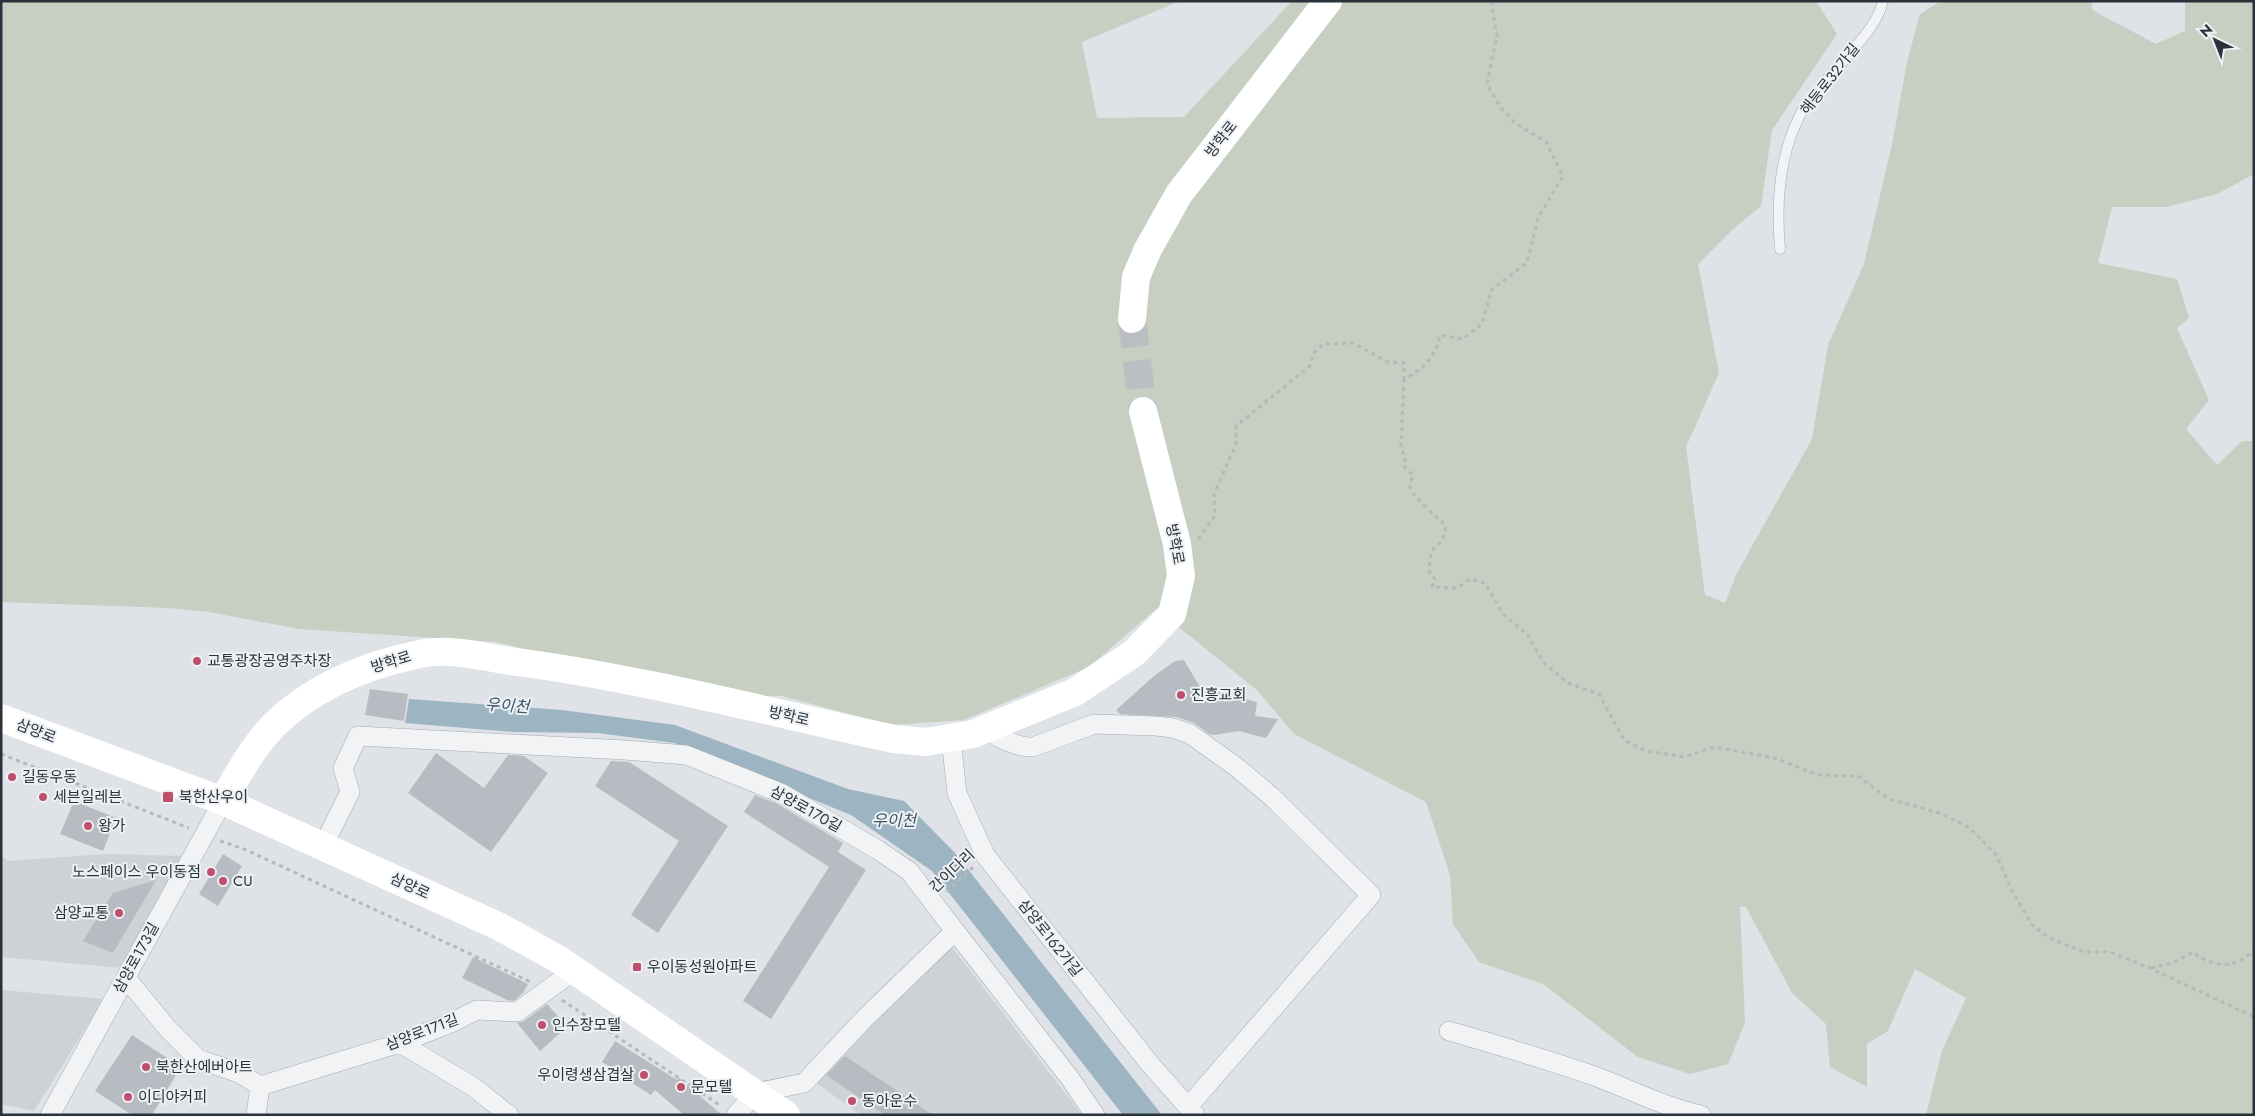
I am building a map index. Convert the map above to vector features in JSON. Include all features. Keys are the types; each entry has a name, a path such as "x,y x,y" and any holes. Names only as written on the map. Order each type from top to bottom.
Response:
{"main road":[{"name":"방학로","path":"1132,319 1136,277 1148,249 1179,194 1328,1"},
{"name":"방학로","path":"223,802 243,765 272,727 300,702 336,681 422,653 459,653 589,672 894,739 926,742 951,739 986,730 1075,692 1134,654 1172,614 1181,576 1177,544 1143,411"},
{"name":"삼양로","path":"1,718 223,802 498,926 558,958 786,1115"}],"street":[{"path":"986,730 1001,738 1027,747 1033,747 1094,724 1156,726 1173,728 1190,734 1235,766 1272,797 1371,895 1191,1111"},
{"name":"삼양로170길","path":"323,846 350,792 343,768 358,736 626,750 686,755 781,793 909,870 933,904 1069,1077 1095,1115"},
{"name":"삼양로162가길","path":"951,739 957,792 985,855 1150,1064 1191,1111"},
{"name":"삼양로173길","path":"50,1115 223,802"},
{"path":"732,1112 755,1094 804,1083 865,1018 954,931"},
{"name":"삼양로171길","path":"260,1086 400,1043 451,1023 477,1010 517,1012 575,970"},
{"path":"126,978 168,1029 198,1058 239,1074 260,1086 256,1115"},
{"path":"1448,1031 1529,1054 1594,1076 1681,1110 1701,1115"},
{"path":"400,1043 472,1086 509,1115"}],"lane":[{"name":"해등로32가길","path":"1780,249 1777,215 1783,166 1790,139 1801,113 1868,31 1880,13 1883,1"}],"path":[{"path":"1404,379 1419,371 1432,357 1440,335 1463,338 1482,324 1492,289 1528,263 1538,218 1563,176 1546,142 1515,123 1500,107 1487,84 1497,36 1491,1"},
{"path":"1194,546 1215,516 1214,494 1236,444 1236,426 1310,366 1313,354 1323,344 1354,343 1388,362 1404,363 1401,446 1403,463 1405,468 1413,475 1410,487 1415,498 1428,506 1446,526 1445,534 1431,551 1428,571 1434,579 1432,587 1457,588 1470,579 1485,583 1502,614 1527,634 1543,662 1568,683 1599,694 1624,740 1646,751 1685,757 1714,747 1775,758 1818,776 1858,776 1889,799 1940,813 1970,828 1996,856 2012,891 2032,925 2049,938 2084,952 2110,952 2150,968 2254,1017"},
{"path":"1,754 169,819"},
{"path":"204,836 244,849 514,973 546,990 732,1112"},
{"name":"간이다리","path":"933,904 985,855"},
{"path":"2150,968 2173,963 2193,952 2205,962 2220,965 2244,959 2254,950"}],"shaded area":[{"name":"삼양교통","path":"106,854 184,856 123,968 1,957 1,856 9,861"},
{"path":"951,946 1082,1115 861,1115 815,1082"},
{"path":"1,990 104,999 34,1111 1,1104"}],"green space":[{"path":"1,1 1180,1 1082,42 1097,118 1184,117 1292,1 1816,1 1837,34 1772,130 1761,206 1732,230 1698,264 1719,373 1686,447 1705,595 1725,603 1737,573 1812,439 1828,345 1864,264 1893,140 1907,62 1920,14 1941,1 2092,1 2092,10 2156,44 2185,31 2185,1 2254,1 2254,174 2217,194 2166,207 2112,207 2098,263 2177,279 2189,318 2177,328 2209,400 2186,429 2217,465 2242,441 2254,441 2254,1115 1926,1115 1942,1051 1966,998 1915,969 1888,1031 1867,1044 1867,1087 1830,1067 1826,1024 1792,993 1746,907 1740,907 1745,1023 1728,1064 1690,1074 1638,1057 1543,984 1479,962 1453,924 1450,875 1426,802 1294,734 1257,690 1156,609 1089,667 964,720 890,725 782,696 730,696 495,642 299,629 209,612 169,608 1,602"}],"water":[{"name":"우이천","path":"409,699 562,710 675,725 848,789 904,801 955,853 1162,1115 1123,1115 932,871 851,815 674,743 598,733 513,732 405,723"}],"building":[{"name":"진흥교회","path":"1184,660 1200,687 1257,702 1255,716 1278,719 1266,738 1239,731 1214,735 1209,734 1194,723 1177,717 1120,714 1116,710 1154,676 1175,661"},
{"path":"370,689 408,694 404,721 365,715"},
{"path":"436,753 484,788 508,755 524,756 548,773 491,852 408,793"},
{"path":"611,761 629,762 728,826 658,933 631,915 679,841 595,786"},
{"path":"755,795 776,803 843,843 838,852 866,870 771,1019 743,1001 829,867 744,812"},
{"name":"왕가","path":"74,801 116,818 103,851 60,834"},
{"path":"223,854 242,866 218,906 199,894"},
{"path":"156,880 113,953 83,941 113,893"},
{"path":"473,957 528,984 523,993 514,1001 507,1000 462,978"},
{"name":"인수장모텔","path":"547,1004 567,1027 540,1051 517,1023 524,1021"},
{"path":"132,1035 181,1067 152,1115 132,1115 95,1091"},
{"path":"615,1041 677,1080 679,1078 722,1115 684,1115 655,1090 651,1095 623,1077 624,1075 602,1062"},
{"path":"845,1056 933,1115 885,1115 826,1075"}],"tunnel":[{"path":"1132,319 1143,411"}],"place":[{"name":"교통광장공영주차장","path":"197,661"},
{"name":"진흥교회","path":"1181,695"},
{"name":"길동우동","path":"12,777"},
{"name":"세븐일레븐","path":"43,797"},
{"name":"북한산우이","path":"168,797"},
{"name":"왕가","path":"88,826"},
{"name":"노스페이스 우이동점","path":"211,872"},
{"name":"CU","path":"223,881"},
{"name":"삼양교통","path":"119,913"},
{"name":"우이동성원아파트","path":"637,967"},
{"name":"인수장모텔","path":"542,1025"},
{"name":"북한산에버아트","path":"146,1067"},
{"name":"우이령생삼겹살","path":"644,1075"},
{"name":"문모텔","path":"681,1087"},
{"name":"이디야커피","path":"128,1097"},
{"name":"동아운수","path":"852,1101"}]}
